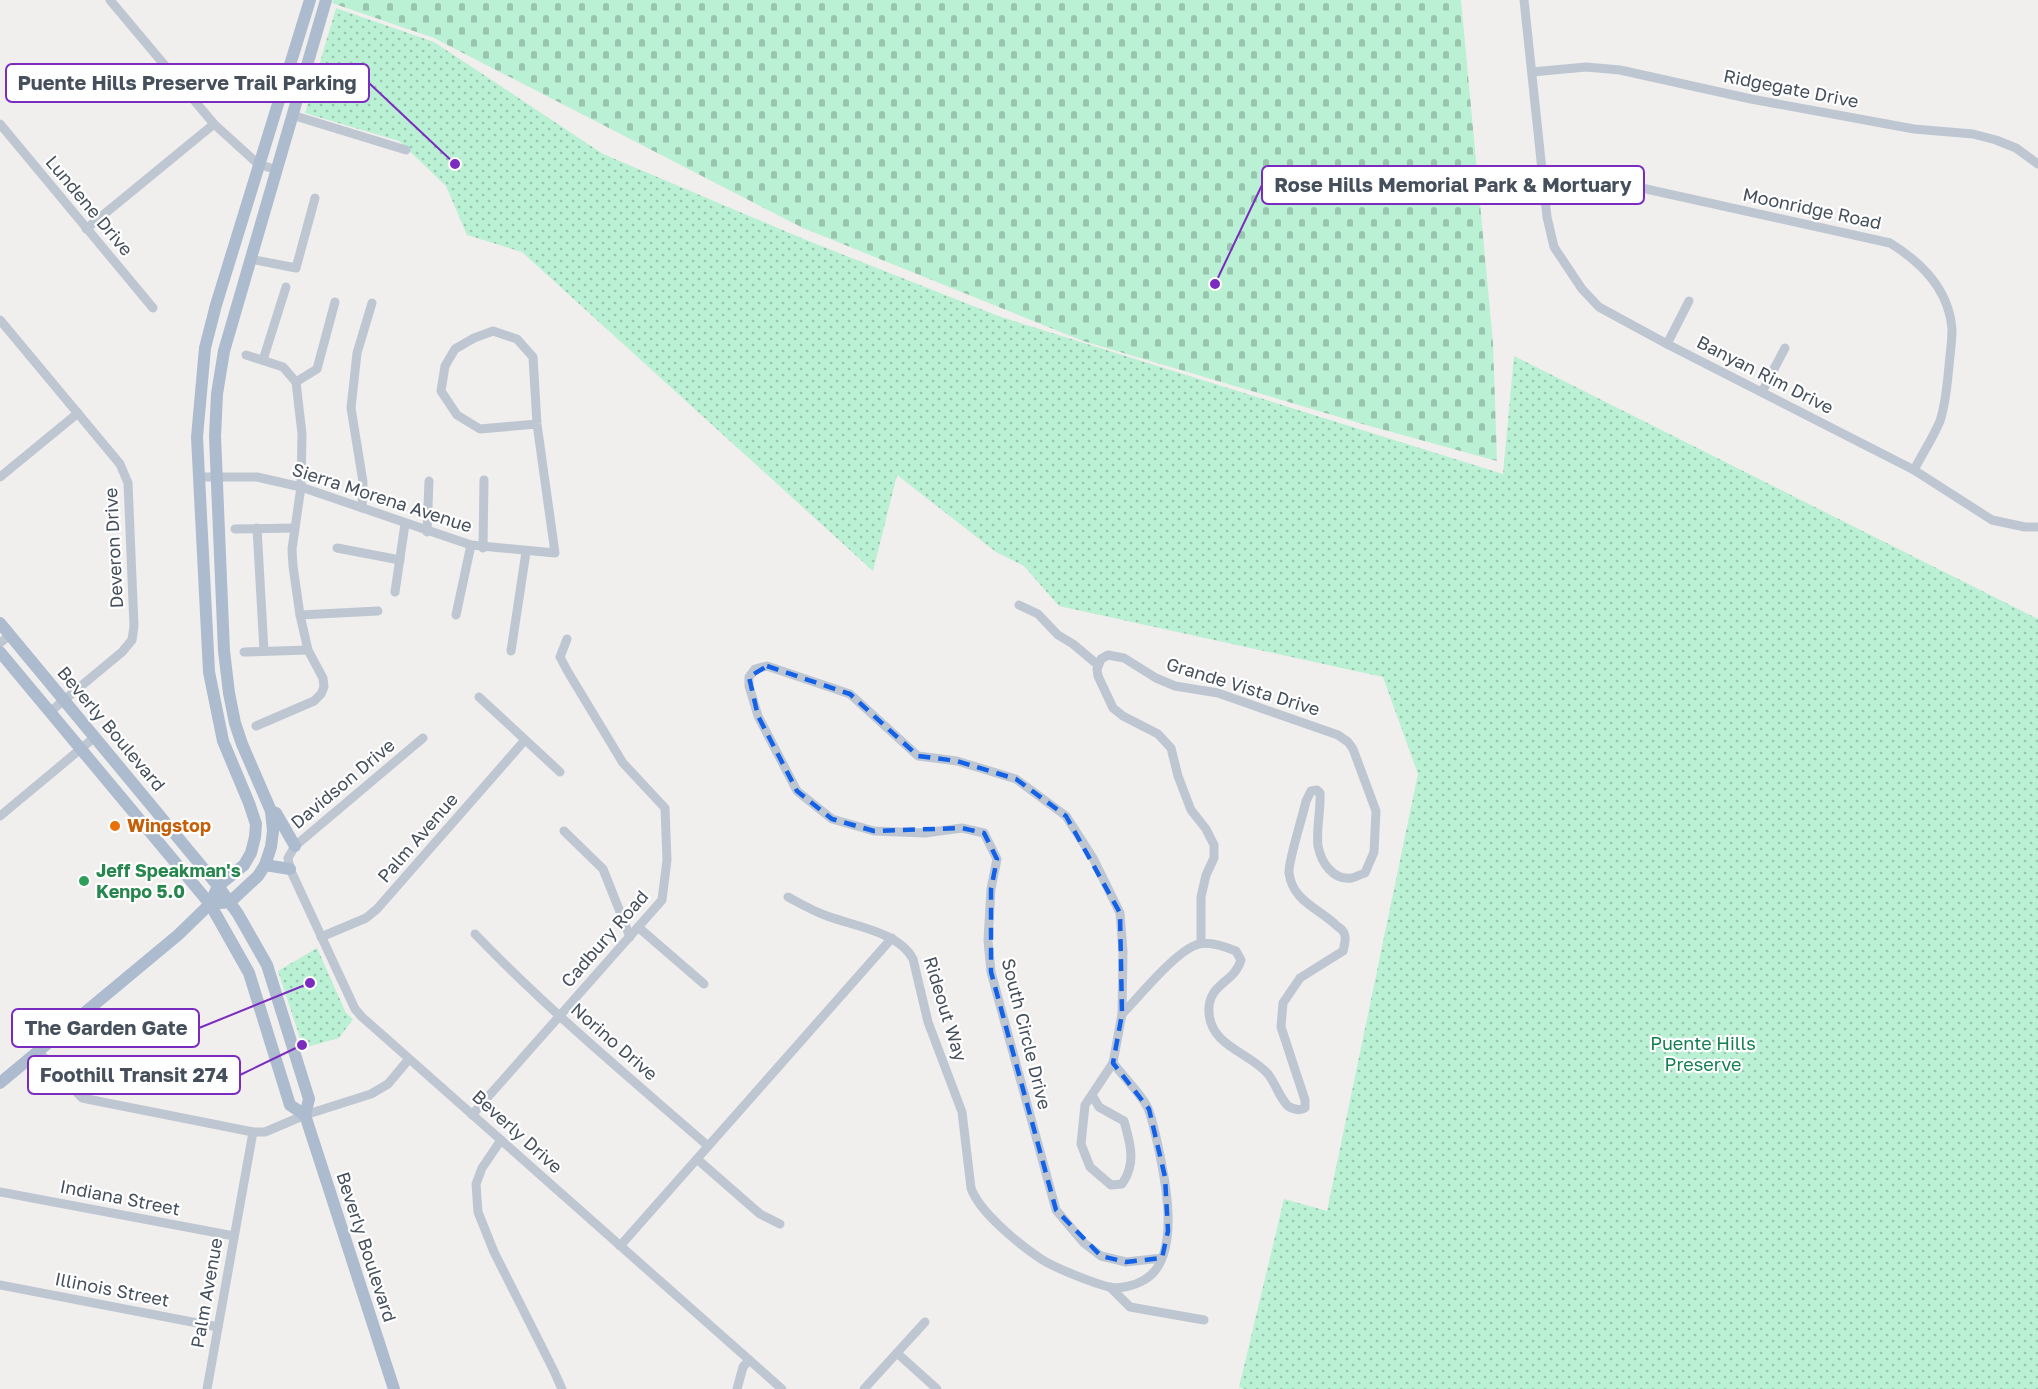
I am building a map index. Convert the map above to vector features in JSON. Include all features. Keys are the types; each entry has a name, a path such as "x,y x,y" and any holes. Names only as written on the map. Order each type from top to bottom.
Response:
{"main road":[{"path":"0,1083 178,934 210,904 218,886 244,865 251,853 256,824 226,750 209,672 197,436 205,348 216,305 310,0"},
{"path":"210,904 230,902 258,876 265,865 271,847 273,831 271,811 242,744 229,693 224,651 215,436 219,383 224,351 326,0"},
{"name":"Beverly Boulevard","path":"0,623 218,886 252,936 267,965 309,1099 304,1115 394,1389"},
{"name":"Beverly Boulevard","path":"0,652 210,904 249,973 290,1105 304,1115"},
{"path":"226,750 242,744"},
{"path":"271,811 276,813 295,846"},
{"path":"265,865 289,864"}],"street":[{"path":"111,0 214,124 258,164 277,170"},
{"name":"Banyan Rim Drive","path":"1524,0 1547,217 1554,247 1582,289 1599,307 1914,470 1992,520 2025,527 2038,527"},
{"name":"Ridgegate Drive","path":"1532,72 1586,67 1620,70 1751,99 1914,129 1973,134 2016,148 2038,164"},
{"path":"292,115 406,150"},
{"name":"Lundene Drive","path":"0,124 153,308"},
{"path":"86,229 214,124"},
{"name":"Moonridge Road","path":"1544,187 1601,179 1890,243 1907,253 1921,265 1936,284 1948,311 1952,328 1946,397 1940,421 1914,470"},
{"path":"250,259 296,268 315,198"},
{"path":"263,360 286,287"},
{"path":"1667,344 1689,301"},
{"path":"296,382 317,369 334,302"},
{"path":"362,508 363,482 351,408 357,353 372,303"},
{"name":"Deveron Drive","path":"0,320 120,464 128,483 134,626 132,640 122,652 51,711"},
{"path":"493,332 517,339 533,357 537,424 480,429 457,415 441,391 445,366 455,349 474,338 493,332"},
{"path":"1762,392 1785,348"},
{"path":"246,355 283,367 296,382 302,434 301,487 294,528 293,566 308,650 323,678 324,687 314,701 256,726"},
{"path":"0,477 78,412"},
{"name":"Sierra Morena Avenue","path":"199,477 257,477 301,487 427,532 471,545 483,548 555,553 537,424"},
{"path":"483,548 484,480"},
{"path":"427,532 429,481"},
{"path":"395,592 405,524"},
{"path":"257,528 264,651"},
{"path":"235,529 294,528"},
{"path":"456,615 471,545"},
{"path":"337,548 400,560"},
{"path":"511,651 526,552"},
{"path":"1019,605 1038,614 1058,635 1098,665 1098,676 1113,708 1123,717 1158,734 1171,748 1178,777 1191,810 1206,829 1214,846 1215,858 1206,875 1200,897 1201,943 1186,950 1172,962 1122,1014 1113,1064 1085,1105 1081,1144 1089,1167 1111,1185 1122,1184 1129,1175 1132,1154 1124,1121 1099,1107 1092,1095"},
{"path":"300,615 378,611"},
{"path":"0,643 10,635"},
{"name":"Cadbury Road","path":"472,1115 662,900 667,860 665,808 623,763 568,672 560,657 567,639"},
{"path":"244,652 308,650"},
{"name":"Grande Vista Drive","path":"1098,665 1101,659 1108,655 1124,658 1156,678 1175,686 1218,693 1338,735 1353,749 1376,811 1374,852 1365,873 1352,878 1336,876 1323,860 1318,845 1320,793 1317,790 1311,791 1306,801 1289,870 1292,886 1298,896 1331,920 1344,933 1345,941 1343,951 1300,978 1283,1003 1281,1027 1305,1100 1305,1108 1295,1110 1288,1105 1263,1069 1218,1036 1211,1026 1210,997 1218,985 1238,970 1241,960 1236,951 1219,945 1201,943"},
{"name":"South Circle Drive","path":"1122,1014 1123,951 1120,913 1092,858 1066,816 1016,779 957,761 918,756 850,694 767,666 755,669 749,677 749,686 758,716 797,792 832,819 874,831 925,833 962,828 984,833 997,859 991,889 988,940 991,972 1056,1210 1084,1243 1101,1256 1126,1262 1162,1258"},
{"path":"479,697 560,772"},
{"path":"0,816 95,736"},
{"name":"Davidson Drive","path":"289,864 295,846 423,738"},
{"name":"Palm Avenue","path":"321,937 366,918 377,909 525,740"},
{"path":"564,831 603,869 630,937"},
{"name":"Beverly Drive","path":"289,864 355,1009 362,1017 782,1389"},
{"path":"620,1246 892,938 825,915 788,897"},
{"path":"638,927 704,984"},
{"name":"Norino Drive","path":"475,934 560,1016 708,1146"},
{"name":"Rideout Way","path":"892,938 904,947 913,959 928,1022 962,1112 972,1188 976,1197 990,1216 1042,1259 1110,1287"},
{"path":"38,1051 82,1098 253,1132 265,1132 304,1115 371,1094 388,1084 409,1059"},
{"path":"1110,1287 1130,1286 1147,1279 1162,1258 1168,1231 1165,1177 1149,1108 1113,1064"},
{"name":"Palm Avenue","path":"207,1389 253,1132"},
{"path":"501,1140 482,1168 476,1184 478,1212 494,1252 562,1389"},
{"path":"697,1159 760,1214 780,1224"},
{"name":"Indiana Street","path":"0,1192 234,1236"},
{"path":"0,1295 1,1285"},
{"name":"Illinois Street","path":"1,1285 218,1327"},
{"path":"1110,1287 1130,1307 1204,1320"},
{"path":"864,1389 925,1322"},
{"path":"897,1353 937,1389"},
{"path":"737,1389 743,1367 748,1360"}],"highlighted area":[{"path":"767,666 850,694 918,756 957,761 1016,779 1066,816 1120,913 1122,1014 1113,1063 1149,1109 1165,1177 1168,1231 1162,1258 1126,1262 1101,1256 1056,1210 991,972 991,889 997,859 984,833 962,828 874,831 832,819 797,791 758,716 749,677"}],"green space":[{"path":"333,0 1461,0 1493,343 1497,461 1366,425 1083,341 803,228 434,38 332,3"},
{"name":"Puente Hills Preserve","path":"336,8 434,42 603,154 806,240 1001,317 1503,474 1514,356 2038,619 2038,1389 1244,1389 1239,1387 1284,1199 1327,1211 1418,774 1383,677 1059,606 1024,566 996,552 897,475 873,571 522,252 467,235 446,186 399,141 305,113"},
{"path":"317,948 346,1013 353,1019 339,1038 307,1047 305,1041 301,1041 278,971"}],"place":[{"name":"Puente Hills Preserve Trail Parking","path":"455,164"},
{"name":"Rose Hills Memorial Park & Mortuary","path":"1215,284"},
{"name":"Wingstop","path":"115,826"},
{"name":"Jeff Speakman's Kenpo 5.0","path":"84,881"},
{"name":"The Garden Gate","path":"310,983"},
{"name":"Foothill Transit 274","path":"302,1045"}]}
